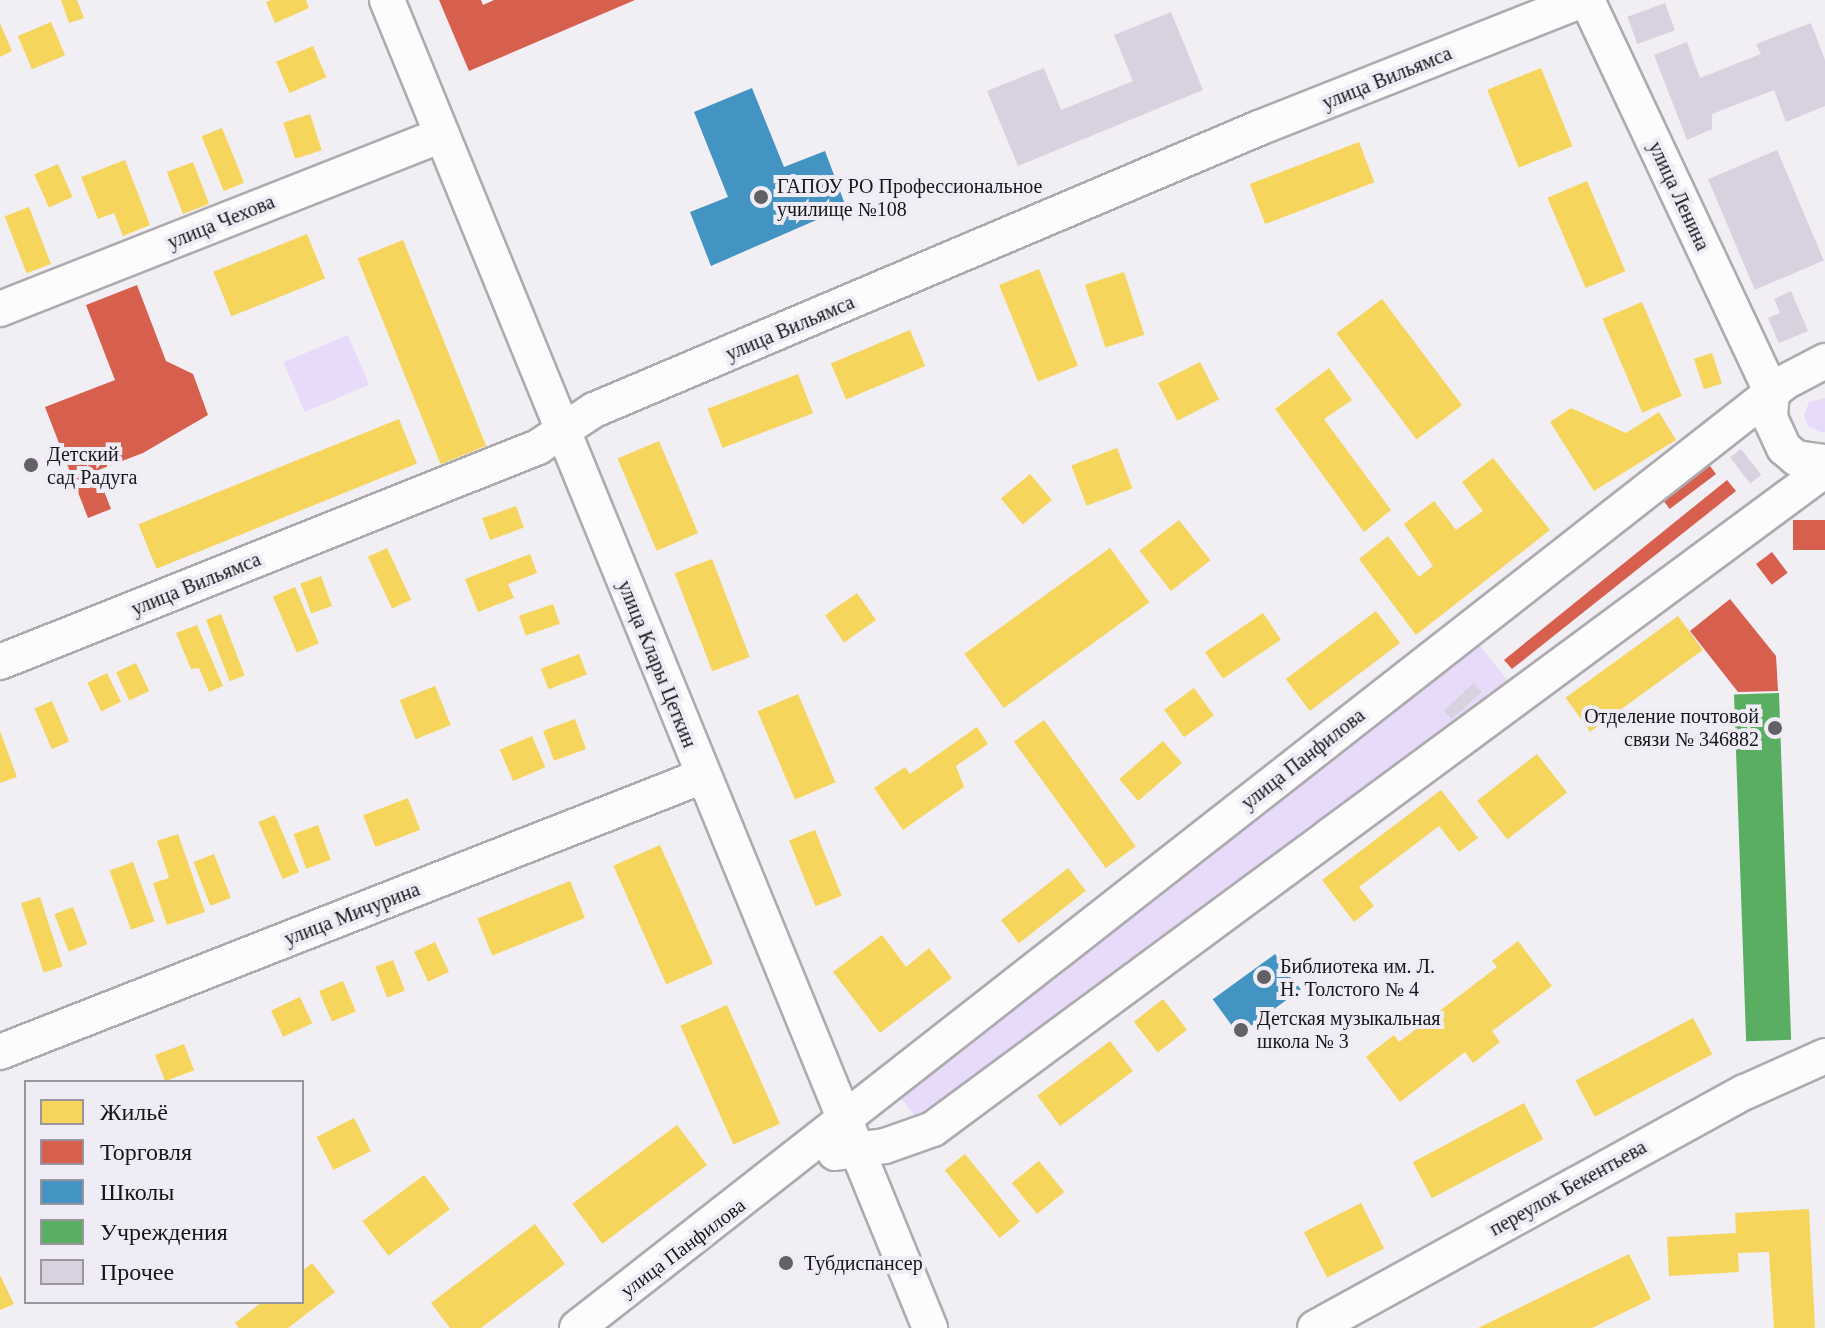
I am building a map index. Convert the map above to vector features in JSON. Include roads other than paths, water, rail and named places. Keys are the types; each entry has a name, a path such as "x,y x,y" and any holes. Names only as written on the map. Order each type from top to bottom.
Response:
{"street":[{"name":"улица Клары Цеткин","path":"387,0 930,1328"},
{"name":"улица Ленина","path":"1585,0 1772,393 1770,418 1784,448 1796,458 1825,462"},
{"name":"улица Вильямса","path":"0,662 538,447 594,410 1245,134 1585,0"},
{"name":"улица Чехова","path":"0,309 442,135"},
{"name":"улица Панфилова","path":"577,1328 788,1167 850,1134 1772,393 1818,366"},
{"name":"улица Панфилова","path":"850,1134 913,1139 947,1119 1825,470"},
{"name":"улица Мичурина","path":"0,1052 703,776"},
{"name":"переулок Бекентьева","path":"1315,1328 1719,1106 1825,1056"}],"place":[{"name":"ГАПОУ РО Профессиональное училище №108","path":"761,197"},
{"name":"Детский сад Радуга","path":"31,465"},
{"name":"Отделение почтовой связи № 346882","path":"1775,728"},
{"name":"Библиотека им. Л. Н. Толстого № 4","path":"1264,977"},
{"name":"Детская музыкальная школа № 3","path":"1241,1030"},
{"name":"Тубдиспансер","path":"786,1263"}]}
